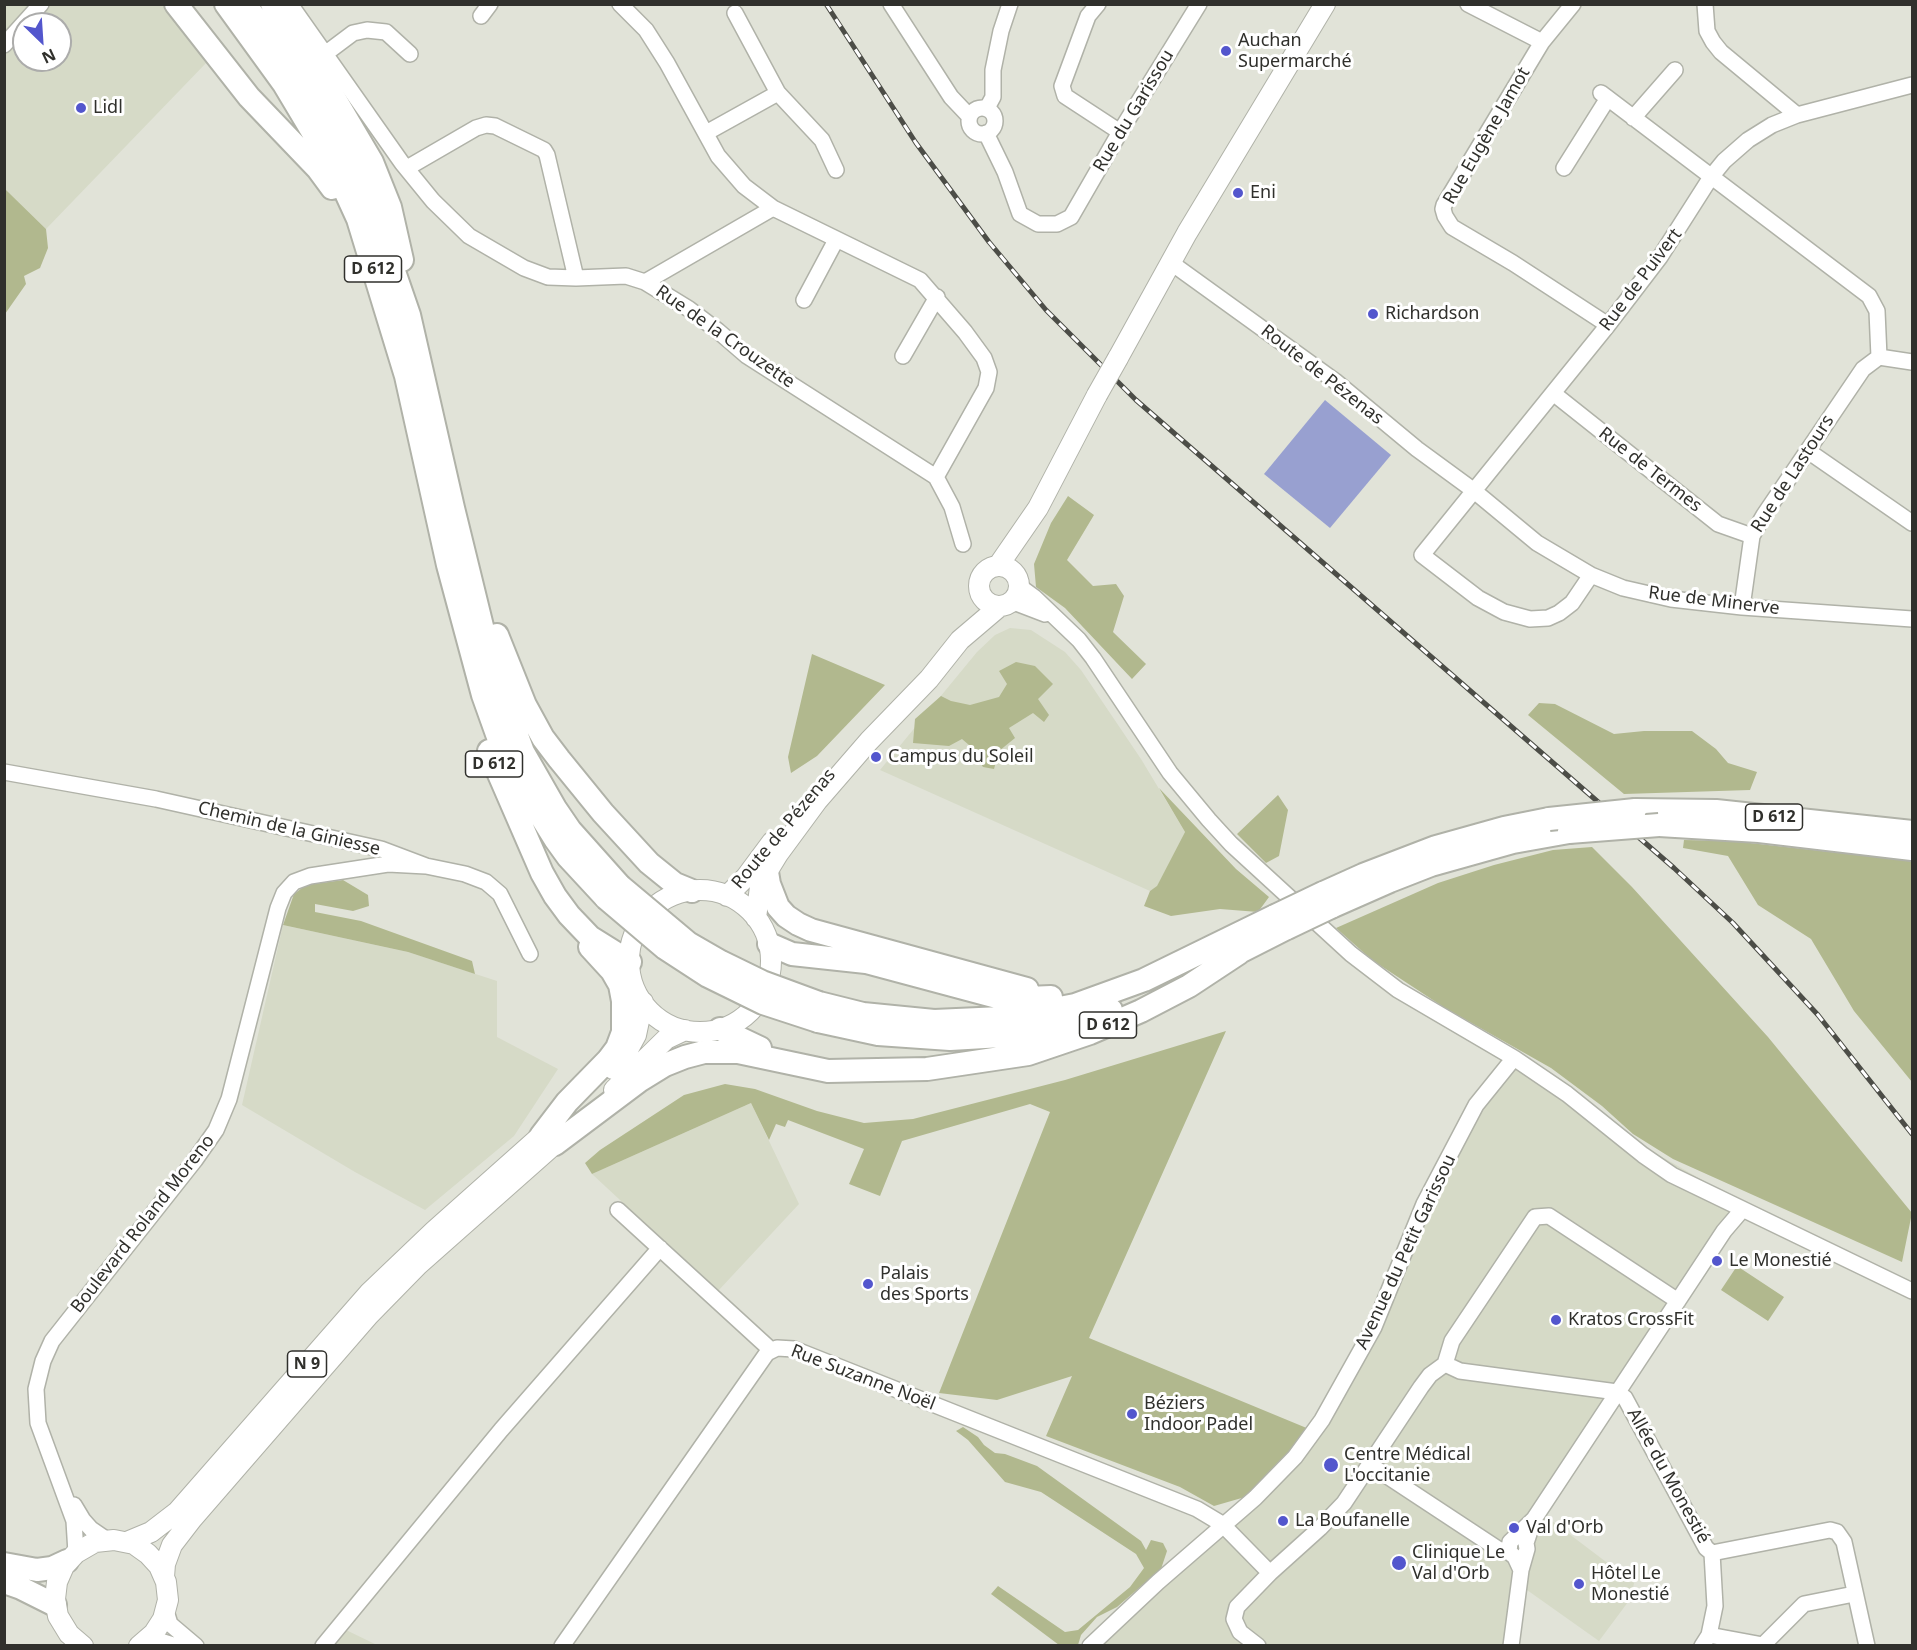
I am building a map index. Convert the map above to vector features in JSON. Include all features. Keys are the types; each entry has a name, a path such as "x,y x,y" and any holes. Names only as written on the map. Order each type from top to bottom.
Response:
{"highway":[{"path":"176,4 249,97 318,169 334,191 373,268"},
{"name":"D 612","path":"226,4 284,84 336,171 358,219 446,517 483,695 517,778 568,857 613,892 665,948 708,976 763,1003 818,1012 902,1019 964,1021 1002,1018 1075,1005 1144,980 1327,900 1431,866 1513,843 1569,832 1659,825 1759,831 1912,849"},
{"name":"D 612","path":"245,4 316,102 352,169 388,254 409,315 436,429"},
{"name":"D 612","path":"272,4 339,104 372,162 390,207 430,377 446,517 438,557 464,679 502,784 547,883 569,915 590,937 630,962"},
{"name":"D 612","path":"446,517 471,548 506,660 532,720 559,759 634,847 662,875 675,884 692,891"},
{"name":"D 612","path":"1327,900 1363,874 1436,847 1486,832 1549,819 1635,810 1716,811 1912,832"},
{"name":"D 612","path":"767,872 768,884 778,907 798,924 811,930 1007,984 1067,996"},
{"name":"D 612","path":"547,883 548,894 572,930 612,971 620,985 624,1001 623,1032 616,1048 591,1080 567,1102 548,1140"},
{"name":"D 612","path":"548,1140 665,1065 704,1052 738,1052 828,1071 927,1069 1028,1054 1090,1033 1141,1011 1189,986 1281,922"},
{"name":"D 612","path":"769,944 792,954 866,962 1004,999 1067,996 1144,980"},
{"name":"D 612","path":"818,1012 878,1034 950,1040 1012,1035 1096,1016 1146,997 1239,953"},
{"path":"720,1029 759,1047 791,1057 828,1064 888,1070"},
{"path":"4,1564 37,1570 52,1568 71,1557"},
{"path":"4,1582 21,1588 57,1612"}],"main road":[{"path":"998,566 1038,508 1170,262 1325,4"},
{"path":"1011,592 1008,568 990,567 981,575 979,583 981,594 990,604 1011,592 1038,508"},
{"name":"Route de Pézenas","path":"756,918 760,887 767,872 818,801 960,640 1011,592"},
{"name":"Route de Pézenas","path":"960,640 981,594"},
{"name":"Route de Pézenas","path":"727,896 746,877 807,796 836,767 869,741"},
{"path":"692,891 708,891 727,896 743,905 764,930 769,944 771,969 763,994 746,1015 720,1029 698,1032 685,1030 662,1021 642,1002 633,981 630,962 634,937 648,914 667,899 692,891"},
{"name":"N 9","path":"164,1576 167,1555 192,1519 369,1315 548,1140 624,1057 636,1035 642,1002"},
{"name":"N 9","path":"127,1542 151,1532 177,1512 369,1293 434,1231 623,1082 666,1039 685,1030"},
{"path":"57,1646 57,1582 71,1557 88,1545 107,1540 127,1542 148,1554 156,1561 164,1576 168,1594 166,1611 158,1628 142,1643"},
{"path":"57,1612 69,1634 83,1646"}],"street":[{"path":"4,45 40,4"},
{"name":"Rue de la Crouzette","path":"290,4 407,168 434,201 469,236 524,268 548,277 627,276 645,282 689,309 747,356 936,477 952,507 963,544"},
{"path":"620,4 645,30 667,63 718,156 744,186 772,208 920,280 937,297 984,358 989,372 986,388 936,477"},
{"path":"891,4 951,97 969,116 974,131 980,134 986,133 994,126 993,113 987,108 973,111 969,116"},
{"path":"987,108 993,97 993,70 1001,31 1010,4"},
{"path":"1098,4 1088,16 1062,86 1065,96 1120,132"},
{"name":"Rue du Garissou","path":"986,133 1005,172 1020,214 1038,224 1057,224 1071,217 1199,4"},
{"path":"1468,4 1542,42 1573,4"},
{"path":"1705,4 1707,31 1721,52 1797,115"},
{"path":"735,14 778,93 822,140 836,170"},
{"path":"325,54 353,33 368,30 386,32 410,54"},
{"name":"Rue Eugène Jamot","path":"1542,42 1444,205 1445,216 1452,226 1608,325"},
{"path":"1633,118 1675,70"},
{"name":"Rue de Puivert","path":"1591,575 1572,603 1559,613 1548,618 1530,619 1504,612 1478,598 1422,555 1608,325 1660,257 1711,177 1724,161 1748,140 1772,125 1797,115 1912,85"},
{"path":"706,134 778,93"},
{"path":"1564,168 1605,95 1869,296 1877,310 1879,357 1912,362"},
{"path":"407,168 486,125 495,126 544,150 547,154 576,278"},
{"path":"645,282 772,208"},
{"path":"804,300 836,240"},
{"name":"Route de Pézenas","path":"1170,262 1335,381 1417,449 1473,490"},
{"path":"903,356 937,297"},
{"name":"Rue de Lastours","path":"1743,607 1752,536 1863,369 1879,357"},
{"name":"Rue de Termes","path":"1553,393 1718,524 1752,536"},
{"path":"1808,451 1912,523"},
{"name":"Rue de Minerve","path":"1473,490 1537,543 1591,575 1623,588 1671,599 1743,607 1912,619"},
{"path":"1011,592 1053,618 1079,640 1093,657 1170,773 1188,797 1231,844 1314,922 1398,990 1514,1058 1567,1094 1643,1155 1672,1175 1912,1291"},
{"name":"Chemin de la Giniesse","path":"4,772 179,804 381,849 426,866 465,874 486,882 500,894 530,954"},
{"name":"Boulevard Roland Moreno","path":"71,1557 74,1521 38,1423 36,1389 43,1361 52,1341 195,1160 216,1130 229,1100 278,908 284,893 294,882 310,876 388,864 426,866"},
{"name":"Avenue du Petit Garissou","path":"1090,1646 1222,1524 1255,1498 1295,1457 1322,1420 1374,1327 1424,1204 1476,1105 1514,1058"},
{"path":"1720,1200 1724,1231"},
{"path":"618,1210 771,1350"},
{"path":"1511,1646 1518,1550 1534,1520 1617,1392 1724,1231 1742,1210"},
{"path":"1258,1646 1240,1632 1234,1619 1237,1607 1344,1503 1421,1387 1430,1375 1445,1364 1452,1341 1535,1217 1549,1216 1678,1301"},
{"path":"323,1646 501,1430 660,1248"},
{"name":"Rue Suzanne Noël","path":"562,1646 767,1353 783,1347 794,1348 1197,1509 1222,1524 1270,1573"},
{"path":"1445,1364 1460,1371 1617,1392"},
{"name":"Allée du Monestié","path":"1617,1392 1625,1398 1706,1548 1712,1553 1830,1530 1837,1532 1844,1542 1867,1646"},
{"path":"1369,1464 1487,1541 1518,1550"},
{"name":"Boulevard Roland Moreno","path":"61,1485 83,1520 98,1535 107,1540"},
{"path":"1712,1553 1715,1606 1706,1640 1763,1645 1804,1604 1854,1594"},
{"path":"166,1611 170,1624 196,1646"},
{"path":"142,1643 157,1641 176,1646"}],"shaded area":[{"path":"4,5 162,5 208,61 46,229 5,189"},
{"path":"1010,628 1031,630 1065,652 1081,670 1141,759 1185,832 1157,887 1150,891 880,770 977,652 995,635"},
{"path":"283,925 408,952 497,981 497,1037 558,1069 514,1136 425,1210 355,1172 242,1105"},
{"path":"1502,1060 1605,1124 1749,1207 1544,1515 1634,1583 1631,1598 1599,1641 1527,1590 1517,1645 1098,1646 1242,1506 1309,1429 1359,1353 1419,1215"},
{"path":"751,1103 799,1204 718,1291 592,1174"},
{"path":"346,1630 377,1645 333,1646"}],"green space":[{"path":"5,189 46,229 48,248 40,268 24,276 26,284 5,314"},
{"path":"1068,496 1094,515 1067,560 1093,586 1116,584 1124,596 1113,632 1146,664 1132,679 1065,608 1036,587 1034,564 1051,523"},
{"path":"812,654 885,685 817,756 791,773 788,757"},
{"path":"1016,662 1035,666 1053,684 1038,699 1049,715 1044,722 1033,713 1009,728 1015,738 999,751 994,769 983,767 969,745 962,739 949,746 913,743 915,719 941,696 951,701 970,705 999,697 1007,684 999,671"},
{"path":"1539,703 1555,704 1614,734 1644,731 1692,731 1716,749 1728,763 1757,772 1750,790 1624,794 1528,715"},
{"path":"1159,788 1236,869 1269,897 1258,912 1220,909 1171,916 1144,906 1150,891 1157,886 1185,832"},
{"path":"1278,795 1288,810 1279,856 1266,863 1237,834"},
{"path":"1684,840 1732,841 1912,861 1912,1082 1854,1011 1811,939 1758,905 1728,856 1683,848"},
{"path":"1592,847 1632,887 1768,1037 1912,1213 1902,1262 1673,1159 1633,1134 1602,1106 1551,1068 1445,1008 1372,960 1336,928 1438,883 1494,865 1553,850"},
{"path":"343,880 368,895 369,906 353,911 315,904 315,912 361,921 472,961 475,974 408,952 283,925 294,894 306,885"},
{"path":"1226,1031 1089,1338 1309,1429 1252,1495 1214,1506 1180,1487 1046,1436 1072,1376 997,1400 939,1393 1050,1112 1030,1104 902,1141 880,1196 849,1184 864,1149 788,1120 785,1127 776,1124 769,1140 751,1103 592,1174 585,1163 600,1150 684,1095 725,1084 755,1089 817,1111 864,1123 913,1119 1065,1080"},
{"path":"1737,1266 1784,1297 1768,1321 1721,1290"},
{"path":"963,1427 995,1453 1005,1454 1037,1466 1141,1541 1146,1550 1151,1540 1163,1543 1167,1551 1161,1569 1117,1607 1097,1617 1081,1635 1078,1645 1059,1645 991,1594 998,1586 1065,1632 1078,1630 1130,1587 1144,1568 1136,1554 1041,1492 1005,1482 968,1440 956,1431"}],"water":[{"path":"1325,400 1391,455 1330,528 1264,474"}],"railway":[{"path":"826,4 916,143 989,242 1046,310 1136,400 1674,868 1733,923 1818,1015 1912,1134"}],"place":[{"name":"Auchan Supermarché","path":"1226,51"},
{"name":"Lidl","path":"81,108"},
{"name":"Eni","path":"1238,193"},
{"name":"Richardson","path":"1373,314"},
{"name":"Campus du Soleil","path":"876,757"},
{"name":"Le Monestié","path":"1717,1261"},
{"name":"Palais des Sports","path":"868,1284"},
{"name":"Kratos CrossFit","path":"1556,1320"},
{"name":"Béziers Indoor Padel","path":"1132,1414"},
{"name":"Centre Médical L'occitanie","path":"1331,1465"},
{"name":"La Boufanelle","path":"1283,1521"},
{"name":"Val d'Orb","path":"1514,1528"},
{"name":"Clinique Le Val d'Orb","path":"1399,1563"},
{"name":"Hôtel Le Monestié","path":"1579,1584"}]}
